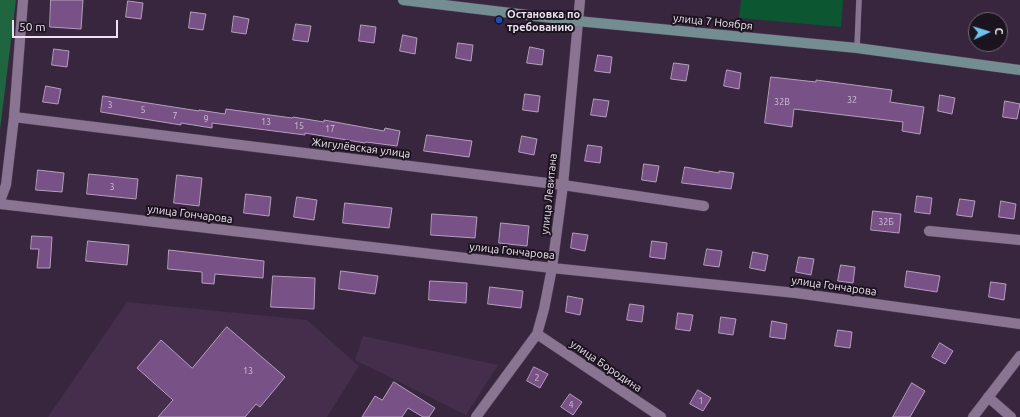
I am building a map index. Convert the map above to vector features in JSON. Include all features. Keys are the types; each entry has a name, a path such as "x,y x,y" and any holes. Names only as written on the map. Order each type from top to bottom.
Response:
{"street":[{"path":"0,201 6,185 14,117 23,0"},
{"name":"улица 7 Ноября","path":"403,0 577,21 857,48 1020,70"},
{"name":"улица Левитана","path":"476,417 537,334 552,268 562,185 580,0"},
{"name":"Жигулёвская улица","path":"14,117 562,185 704,206"},
{"name":"улица Гончарова","path":"0,204 552,268 796,293 1020,324"},
{"path":"929,230 1020,240"},
{"name":"улица Бородина","path":"537,334 661,417"},
{"path":"974,417 1020,356"},
{"path":"988,397 1011,417"}],"lane":[{"path":"857,48 859,0"}],"shaded area":[{"path":"127,302 307,320 359,366 327,417 48,417"},
{"path":"363,336 498,365 466,415 355,360"}],"green space":[{"path":"0,0 16,0 0,130"},
{"path":"741,0 843,0 841,27 739,18"}],"building":[{"path":"51,0 83,0 81,29 50,27"},
{"path":"128,1 143,3 141,19 126,17"},
{"path":"191,12 206,14 203,30 189,28"},
{"path":"234,16 249,19 246,34 232,32"},
{"path":"296,24 311,26 308,42 293,40"},
{"path":"361,25 376,27 374,43 359,41"},
{"path":"403,35 417,38 415,54 400,51"},
{"path":"458,43 473,45 471,61 456,58"},
{"path":"530,47 544,50 542,65 527,63"},
{"path":"54,49 69,51 67,67 52,65"},
{"path":"598,55 612,57 610,73 595,71"},
{"path":"674,63 689,65 686,81 671,79"},
{"path":"727,70 741,73 739,89 724,86"},
{"path":"771,77 816,82 816,80 892,90 890,102 924,107 920,134 902,131 903,122 794,109 792,127 765,123"},
{"path":"46,86 61,89 58,104 43,102"},
{"path":"525,94 540,96 538,112 523,110"},
{"path":"940,95 955,98 952,114 938,111"},
{"path":"103,96 199,111 225,114 226,109 324,122 324,120 384,131 385,128 400,131 397,146 365,143 305,133 305,135 212,123 212,128 181,123 181,125 101,112"},
{"path":"594,99 609,101 606,117 591,115"},
{"path":"1005,101 1020,104 1017,119 1003,117"},
{"path":"427,135 472,141 469,157 424,151"},
{"path":"522,136 537,139 534,155 519,152"},
{"path":"588,145 602,147 600,163 585,161"},
{"path":"644,164 659,166 656,182 642,180"},
{"path":"685,167 719,173 719,171 734,173 731,189 682,183"},
{"path":"38,170 64,173 62,192 36,190"},
{"path":"89,174 138,179 136,199 87,194"},
{"path":"177,175 202,178 199,206 174,203"},
{"path":"246,194 271,197 269,216 244,213"},
{"path":"917,196 932,198 930,214 915,212"},
{"path":"297,197 317,200 314,220 294,217"},
{"path":"960,199 975,201 972,217 957,215"},
{"path":"1001,201 1016,204 1014,219 999,217"},
{"path":"345,203 392,208 389,228 343,223"},
{"path":"873,211 901,214 899,233 871,230"},
{"path":"432,214 477,217 475,238 431,235"},
{"path":"501,223 529,226 527,246 499,243"},
{"path":"573,233 588,235 585,251 571,248"},
{"path":"32,236 52,237 50,268 37,268 39,249 31,249"},
{"path":"88,241 129,245 127,265 86,261"},
{"path":"652,241 667,243 665,259 650,257"},
{"path":"707,249 722,251 719,267 704,265"},
{"path":"169,250 264,261 263,278 215,274 214,284 202,283 202,272 168,269"},
{"path":"753,252 768,255 765,271 750,268"},
{"path":"799,257 814,259 811,275 796,272"},
{"path":"841,265 855,267 853,283 838,281"},
{"path":"341,271 378,276 375,294 339,289"},
{"path":"907,271 940,276 937,292 905,287"},
{"path":"273,276 315,278 314,309 271,307"},
{"path":"430,281 467,283 466,303 429,300"},
{"path":"991,282 1006,284 1004,300 989,297"},
{"path":"490,287 523,291 521,308 488,304"},
{"path":"568,296 583,299 580,315 566,312"},
{"path":"630,304 644,306 642,322 627,320"},
{"path":"678,313 693,315 690,331 676,329"},
{"path":"721,317 736,319 733,335 719,333"},
{"path":"772,321 787,324 785,339 770,337"},
{"path":"227,327 285,377 260,407 256,404 245,417 158,417 173,400 137,368 161,340 192,368"},
{"path":"838,330 852,332 850,348 835,346"},
{"path":"940,343 953,351 945,364 932,357"},
{"path":"534,367 548,374 540,388 527,381"},
{"path":"394,382 435,408 429,417 423,417 408,408 402,417 362,417 375,396 382,400"},
{"path":"912,383 925,391 910,417 893,417"},
{"path":"698,390 711,398 703,411 690,404"},
{"path":"570,394 582,402 573,415 561,407"}],"place":[{"name":"Остановка по требованию","path":"499,20"}]}
